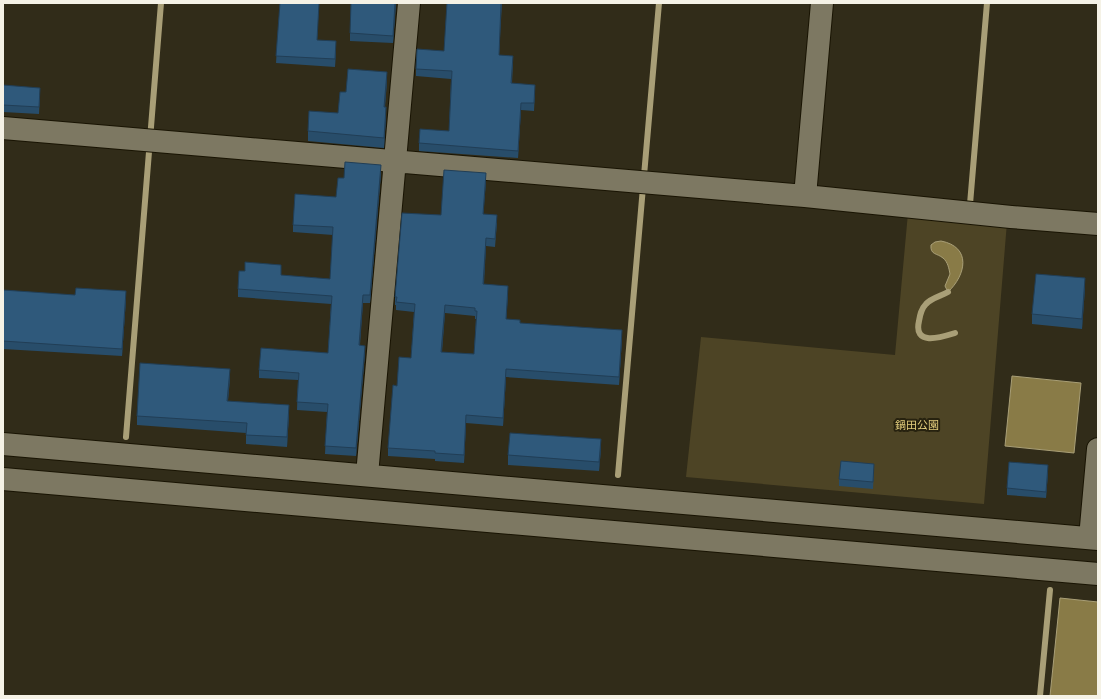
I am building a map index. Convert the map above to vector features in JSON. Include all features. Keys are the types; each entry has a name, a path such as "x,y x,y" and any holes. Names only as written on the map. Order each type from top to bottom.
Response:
{"street":[{"path":"367,475 409,3"},
{"path":"805,196 822,3"},
{"path":"3,128 805,196 1098,224"},
{"path":"3,444 1094,538 1098,449"},
{"path":"3,479 1098,574"}],"green space":[{"name":"鍋田公園","path":"908,213 1007,222 984,504 686,477 701,337 895,355"}],"shaded area":[{"path":"941,241 951,244 958,249 962,255 963,262 959,278 948,292 945,286 950,274 948,266 946,261 941,256 933,252 931,248 931,245 935,242"},
{"path":"1012,376 1081,383 1074,453 1005,446"},
{"path":"1060,598 1098,602 1098,696 1050,696"}],"building":[{"path":"280,3 319,3 317,40 336,41 335,59 276,56"},
{"path":"351,3 395,3 393,36 350,33"},
{"path":"447,3 501,3 499,55 513,56 511,83 535,85 534,103 521,103 518,151 419,143 420,129 449,131 452,71 416,69 417,49 444,51"},
{"path":"348,69 387,72 384,107 386,107 384,138 308,131 309,111 338,113 340,92 346,92"},
{"path":"3,85 40,88 39,107 3,105"},
{"path":"345,162 381,165 370,295 363,295 359,345 365,346 356,448 325,446 328,404 297,402 299,373 259,370 261,348 328,353 332,296 238,289 239,271 245,271 245,262 281,265 281,275 330,279 333,227 293,225 295,194 336,197 338,178 344,178"},
{"path":"444,170 486,173 483,214 497,215 495,239 486,238 483,284 508,286 506,319 520,320 520,323 622,330 619,377 506,369 503,418 466,415 464,455 435,453 435,451 388,448 393,385 397,386 399,357 411,358 415,304 396,302 397,297 395,297 402,213 441,215","holes":["445,305 475,308 475,311 477,311 474,354 441,352"]},
{"path":"1036,274 1085,278 1082,319 1032,314"},
{"path":"76,288 126,291 122,349 3,341 3,290 75,295"},
{"path":"140,363 230,369 227,401 289,405 287,437 246,435 247,423 137,416"},
{"path":"510,433 601,439 599,462 508,455"},
{"path":"841,461 874,464 873,482 839,479"},
{"path":"1009,462 1048,465 1046,492 1007,488"}],"waterway":[{"path":"126,437 161,3"},
{"path":"618,475 659,3"},
{"path":"970,204 987,3"},
{"path":"948,292 931,300 924,306 920,314 918,329 920,334 924,337 930,338 955,333"},
{"path":"1040,696 1050,590"}]}
